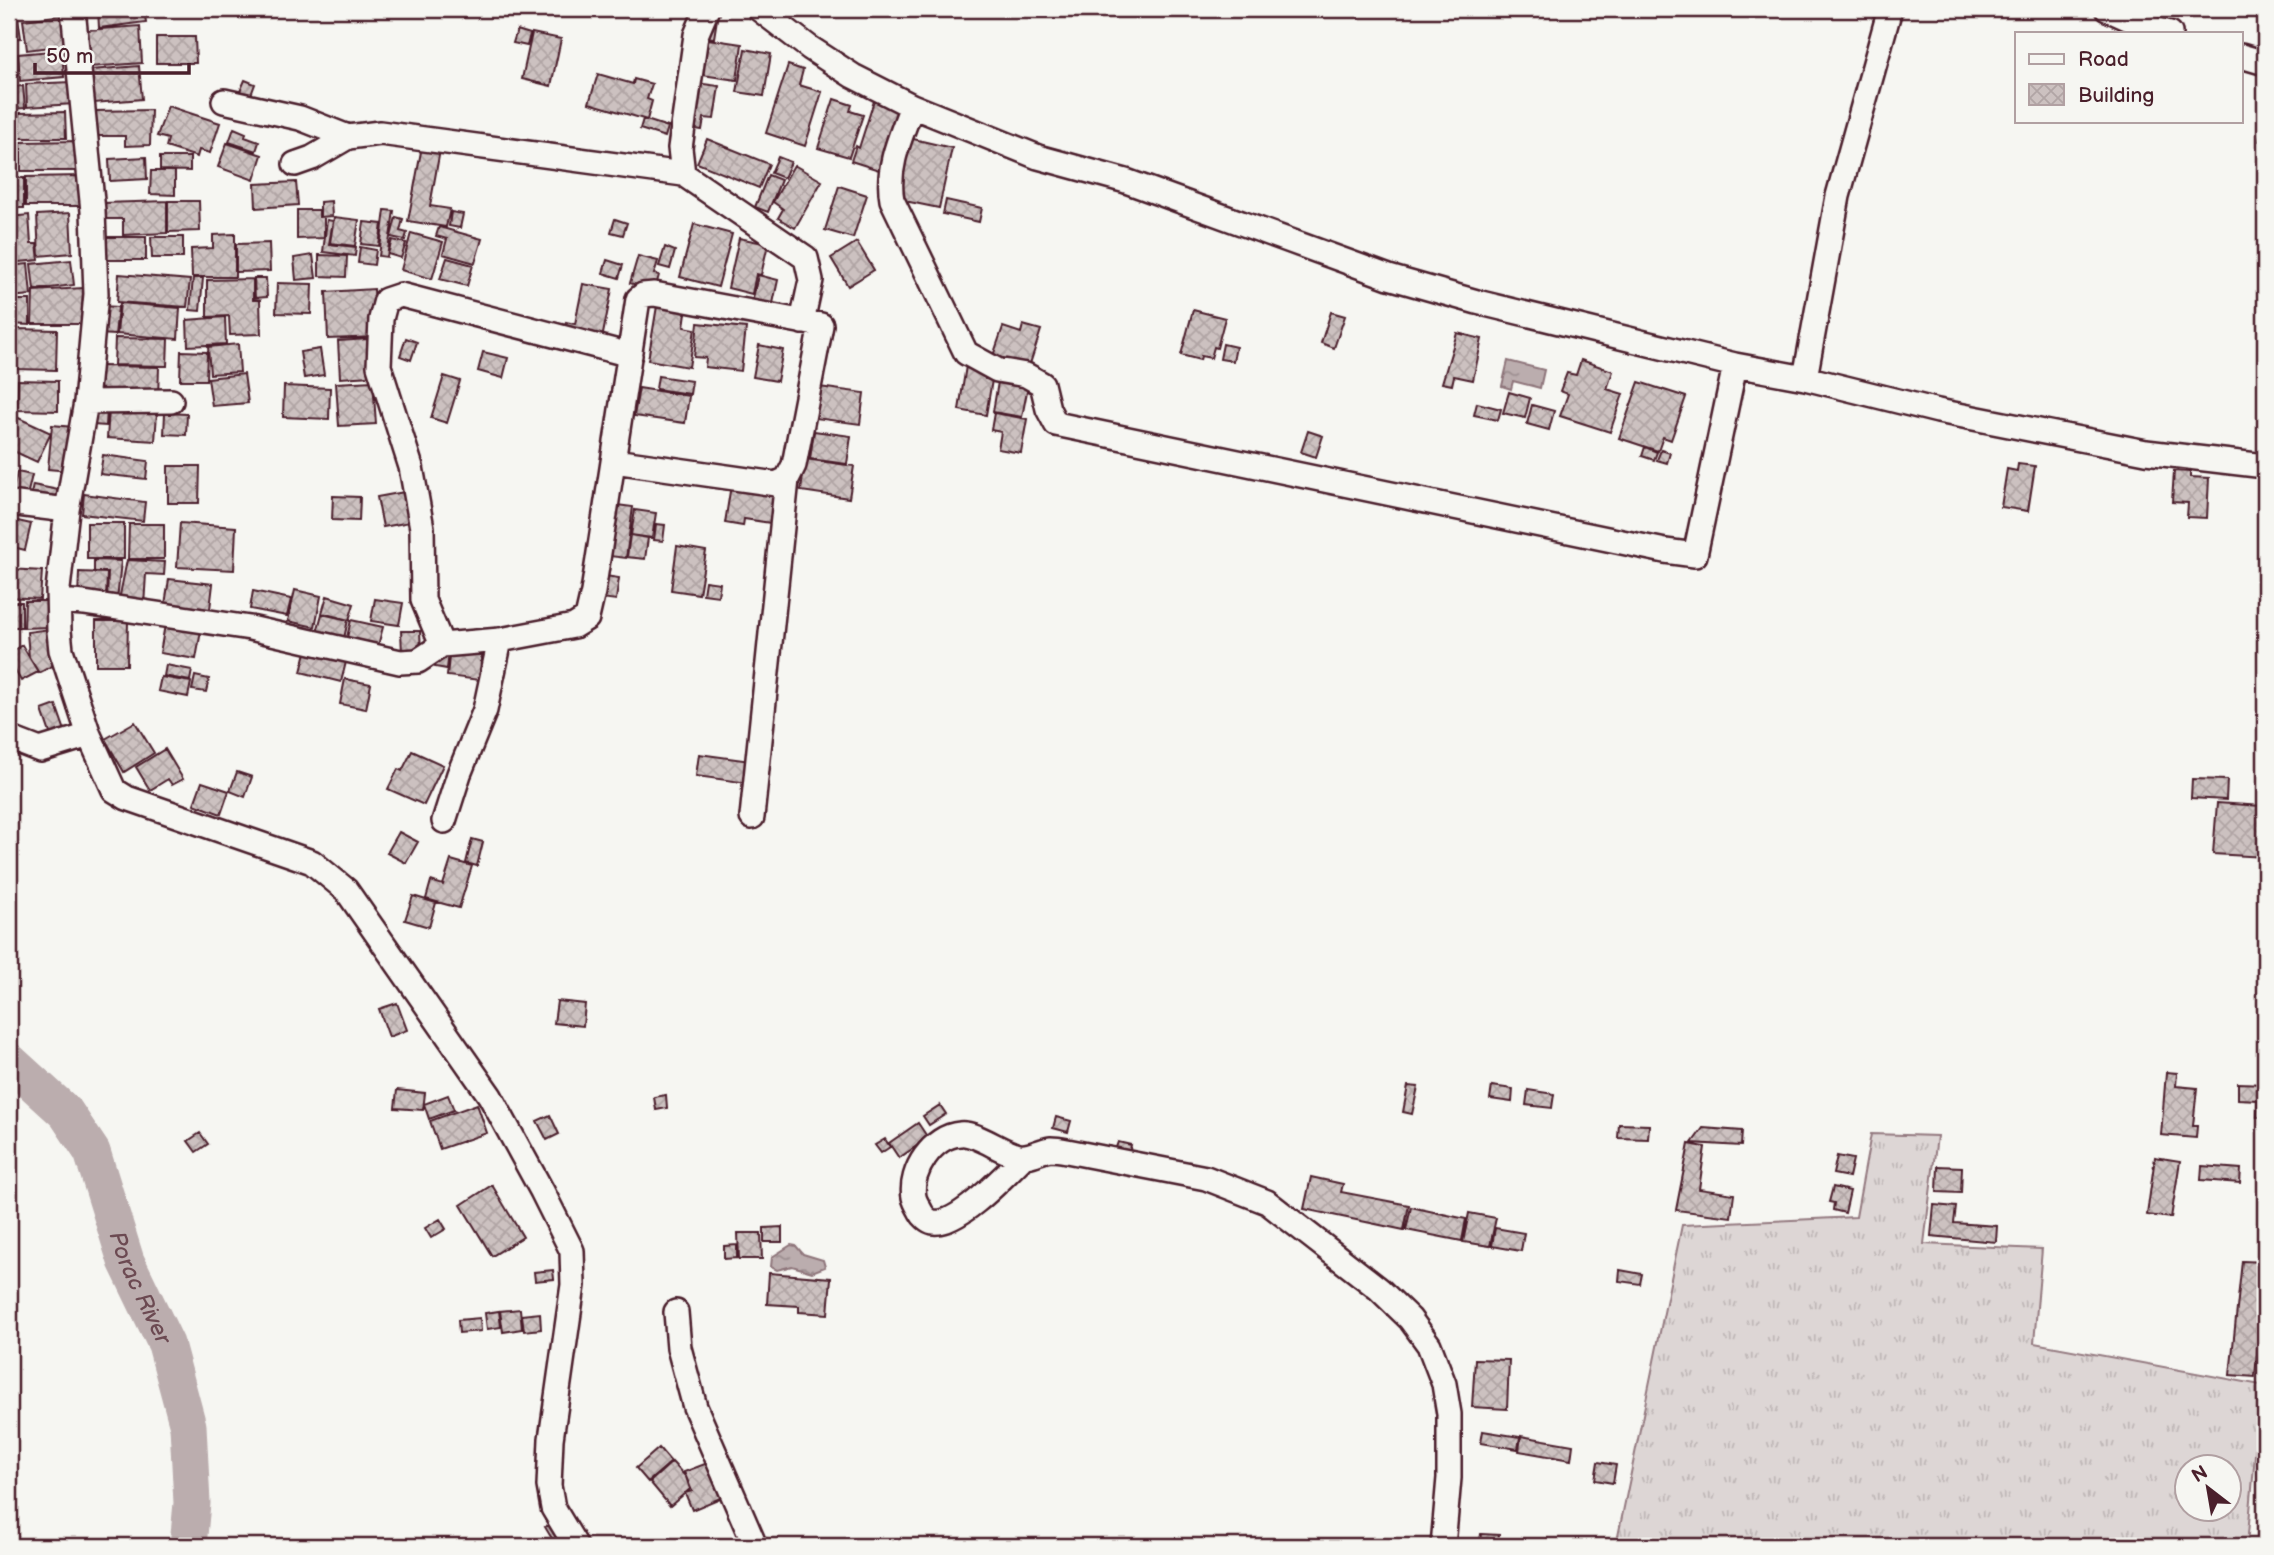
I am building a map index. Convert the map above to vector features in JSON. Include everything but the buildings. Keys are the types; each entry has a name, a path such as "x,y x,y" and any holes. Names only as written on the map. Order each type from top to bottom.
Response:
{"street":[{"path":"73,9 93,211 96,294 86,402 67,510 58,589 61,650 89,735 114,790 127,799 312,862 346,890 490,1096 572,1251 573,1285 551,1438 549,1486 553,1508 576,1546"},
{"path":"683,174 680,148 696,35 708,9"},
{"path":"1805,378 1838,196 1890,9"},
{"path":"2107,9 2166,32"},
{"path":"768,15 810,48 853,76 912,106 1038,157 1126,181 1389,277 1477,302 1735,365 1805,378 1938,411 2147,452 2265,466"},
{"path":"2242,55 2265,63"},
{"path":"224,101 300,118 348,137"},
{"path":"912,106 892,162 890,187 897,211 966,353 997,370 1026,374 1042,384 1048,409 1056,424 1665,551 1695,555 1735,365"},
{"path":"295,164 312,158 348,137 380,133 683,174 806,258 811,280 802,322"},
{"path":"442,645 423,600 422,528 413,479 379,366 381,318 386,300 401,295 630,355"},
{"path":"59,601 250,628 400,662 418,661 442,645 500,640 574,626 587,618 638,299 643,295 654,295 821,325 794,465 787,479 752,817"},
{"path":"86,402 171,401"},
{"path":"614,461 776,484 787,479"},
{"path":"9,503 67,510"},
{"path":"443,821 458,774 485,710 500,640"},
{"path":"9,738 40,750 89,735"},
{"path":"1023,1157 1002,1151 968,1134 958,1133 941,1140 930,1149 915,1177 914,1198 923,1216 933,1222 945,1220 986,1194 1023,1157 1051,1149 1206,1178 1268,1202 1379,1289 1410,1318 1429,1345 1444,1384 1449,1414 1443,1546"},
{"path":"676,1312 679,1348 695,1407 755,1546"}],"green space":[{"path":"1871,1134 1937,1136 1924,1244 2042,1249 2034,1343 2261,1385 2247,1546 1616,1546 1682,1225 1856,1217"}],"water":[{"path":"1508,361 1544,370 1540,388 1513,381 1511,389 1502,386"},
{"path":"791,1245 796,1246 803,1254 823,1260 825,1267 812,1272 792,1266 777,1270 771,1267 772,1257"}],"waterway":[{"name":"Porac River","path":"9,1061 66,1113 92,1152 126,1261 166,1344 188,1426 192,1503 188,1546"}]}
